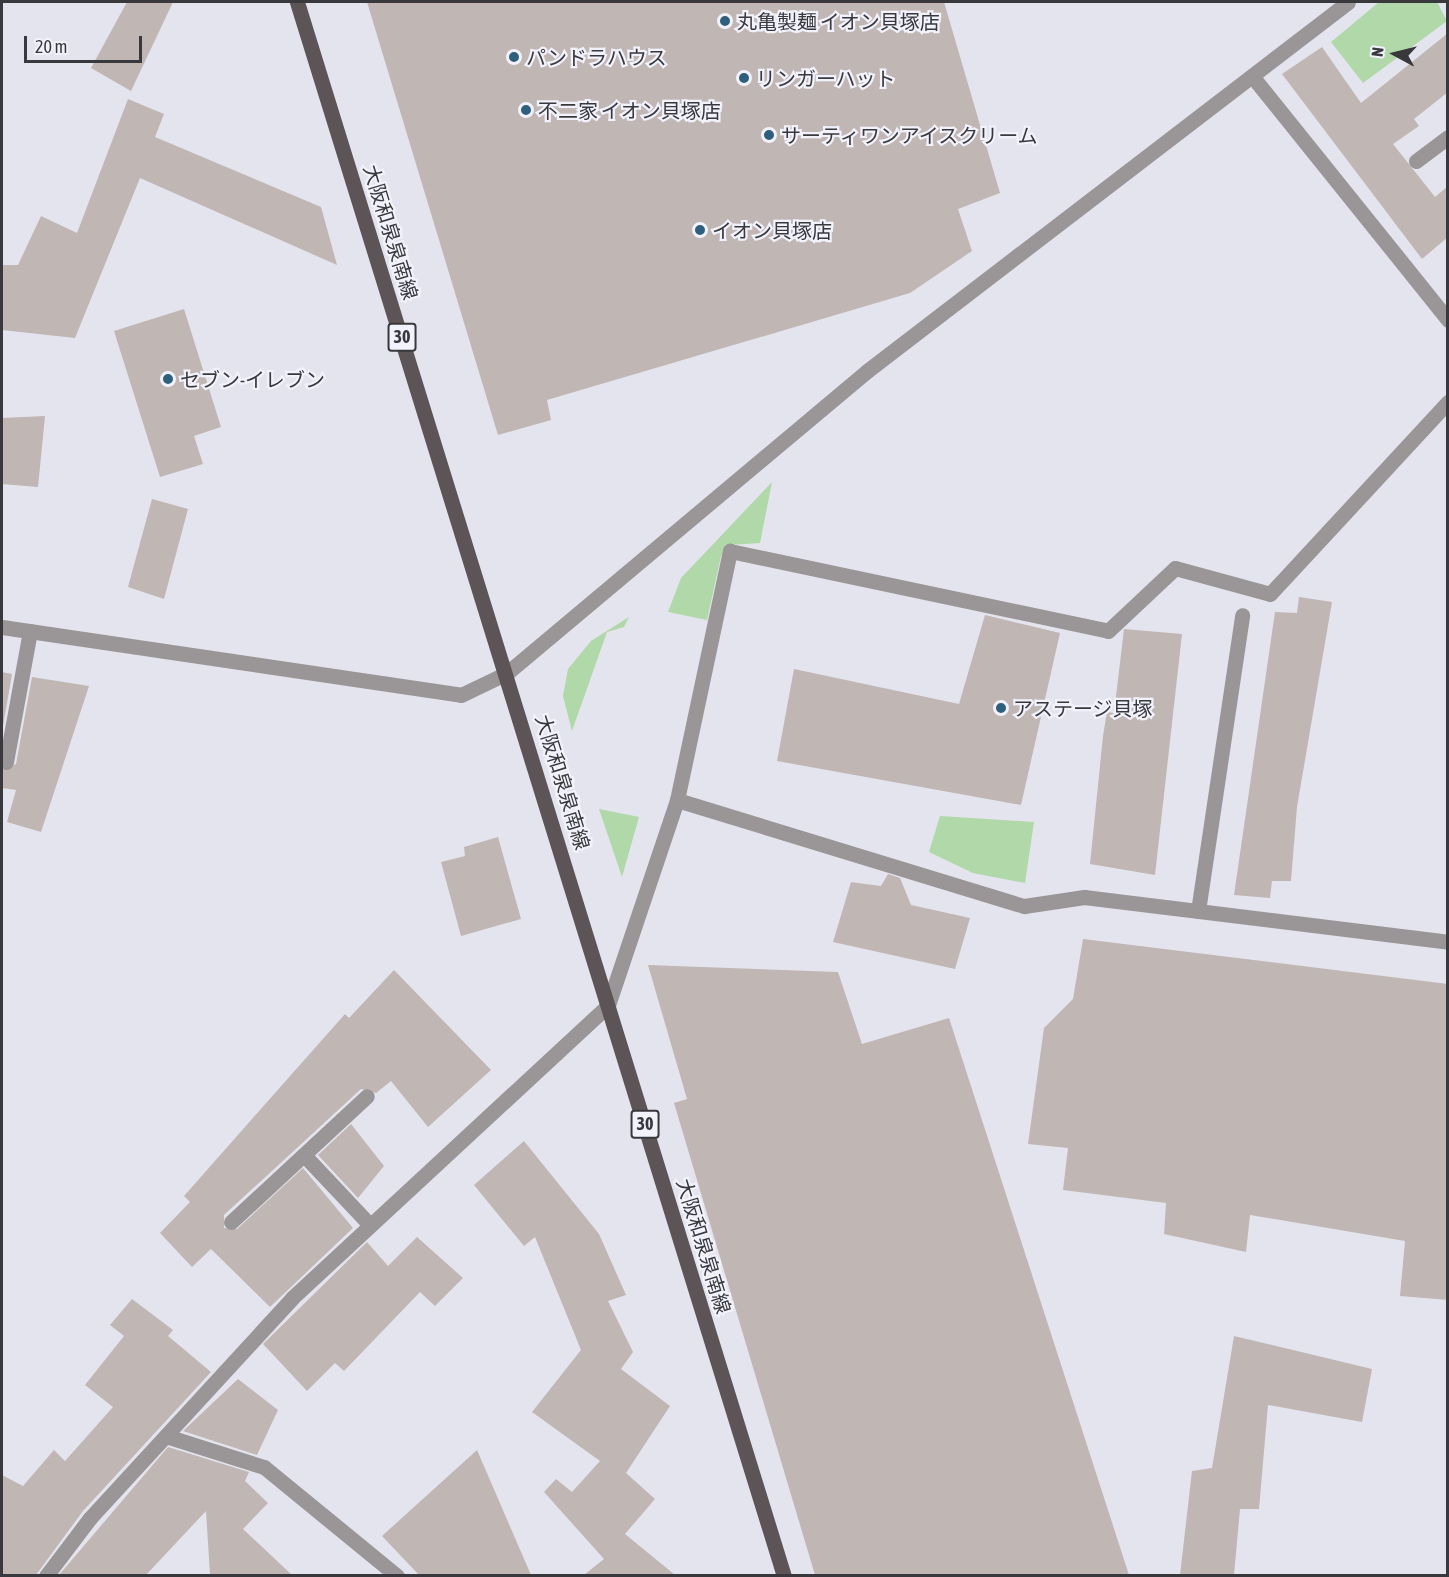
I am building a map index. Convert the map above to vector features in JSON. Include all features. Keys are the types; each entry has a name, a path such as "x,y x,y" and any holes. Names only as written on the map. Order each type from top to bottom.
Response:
{"main road":[{"name":"大阪和泉泉南線","path":"297,2 507,673 784,1575"}],"street":[{"path":"2,627 460,695 507,673 867,371 1348,2"},
{"path":"1252,76 1448,320"},
{"path":"1416,161 1448,137"},
{"path":"46,1575 166,1436 292,1298 608,1005 677,800 730,551 1108,631 1175,568 1270,594 1448,402"},
{"path":"1198,911 1242,615"},
{"path":"6,762 30,631"},
{"path":"677,800 1023,906 1084,897 1448,942"},
{"path":"231,1222 367,1096"},
{"path":"304,1155 370,1225"},
{"path":"166,1436 264,1467 397,1575"}],"green space":[{"path":"1379,2 1437,2 1447,21 1363,83 1331,42"},
{"path":"772,482 760,543 729,545 721,556 707,620 668,612 681,578"},
{"path":"629,617 624,627 607,632 572,731 563,696 568,669 591,641"},
{"path":"599,809 639,817 622,877"},
{"path":"940,816 1034,822 1025,883 973,873 929,852"}],"building":[{"path":"127,2 173,2 131,91 91,68"},
{"name":"イオン貝塚店","path":"367,2 944,2 1000,193 958,209 972,251 910,293 547,400 551,420 498,435"},
{"path":"1448,33 1448,92 1414,119 1419,126 1393,144 1435,197 1448,186 1448,237 1422,259 1282,74 1322,47 1361,103"},
{"path":"128,99 164,114 155,137 321,207 337,265 140,178 75,338 2,330 2,265 18,265 41,216 77,233"},
{"name":"セブン-イレブン","path":"184,309 221,427 194,436 203,464 160,477 114,331"},
{"path":"45,416 38,487 2,484 2,418"},
{"path":"152,499 188,509 164,599 128,587"},
{"path":"1299,597 1332,602 1297,807 1291,881 1272,881 1270,898 1234,895 1275,612 1297,613"},
{"name":"アステージ貝塚","path":"985,615 1060,633 1021,805 777,761 794,669 959,704"},
{"path":"1124,629 1182,634 1155,875 1090,864 1103,736 1107,712 1114,713"},
{"path":"2,672 12,674 2,732"},
{"path":"32,677 89,686 41,832 7,822 16,790 2,788 2,770 16,764"},
{"path":"498,837 521,919 461,936 441,862 465,856 464,847"},
{"path":"888,874 900,878 911,905 970,918 955,969 833,942 851,882 881,886"},
{"path":"1083,939 1448,984 1448,1300 1400,1296 1405,1241 1250,1215 1246,1252 1164,1234 1166,1203 1063,1190 1068,1148 1028,1144 1044,1028 1073,999"},
{"path":"648,965 838,972 862,1044 949,1018 1129,1575 815,1575 674,1103 687,1099"},
{"path":"394,970 491,1070 428,1127 391,1081 376,1093 361,1089 224,1215 224,1228 237,1229 303,1168 353,1228 270,1307 211,1249 192,1267 160,1233 190,1202 184,1196 345,1014 349,1018"},
{"path":"351,1124 384,1166 358,1198 318,1155"},
{"path":"524,1141 599,1234 626,1295 608,1301 633,1352 621,1369 670,1406 626,1473 655,1499 625,1534 675,1575 584,1575 604,1559 544,1492 556,1479 572,1492 600,1461 532,1412 581,1350 535,1237 524,1246 474,1185"},
{"path":"417,1237 463,1278 435,1306 420,1292 344,1371 335,1363 307,1391 263,1344 367,1242 388,1266"},
{"path":"132,1299 173,1330 168,1336 211,1372 83,1511 36,1575 2,1575 2,1475 23,1486 54,1450 65,1461 113,1407 85,1385 124,1336 110,1325"},
{"path":"1234,1336 1372,1369 1362,1422 1268,1405 1259,1509 1240,1509 1234,1575 1180,1575 1192,1471 1212,1468"},
{"path":"238,1379 278,1410 257,1455 183,1431"},
{"path":"168,1447 249,1472 245,1481 268,1503 243,1529 292,1575 210,1575 206,1511 146,1575 59,1575"},
{"path":"477,1450 531,1575 419,1575 382,1536"}],"place":[{"name":"丸亀製麺 イオン貝塚店","path":"725,21"},
{"name":"パンドラハウス","path":"514,57"},
{"name":"リンガーハット","path":"744,78"},
{"name":"不二家 イオン貝塚店","path":"526,110"},
{"name":"サーティワンアイスクリーム","path":"769,135"},
{"name":"イオン貝塚店","path":"700,230"},
{"name":"セブン-イレブン","path":"168,379"},
{"name":"アステージ貝塚","path":"1001,708"}]}
